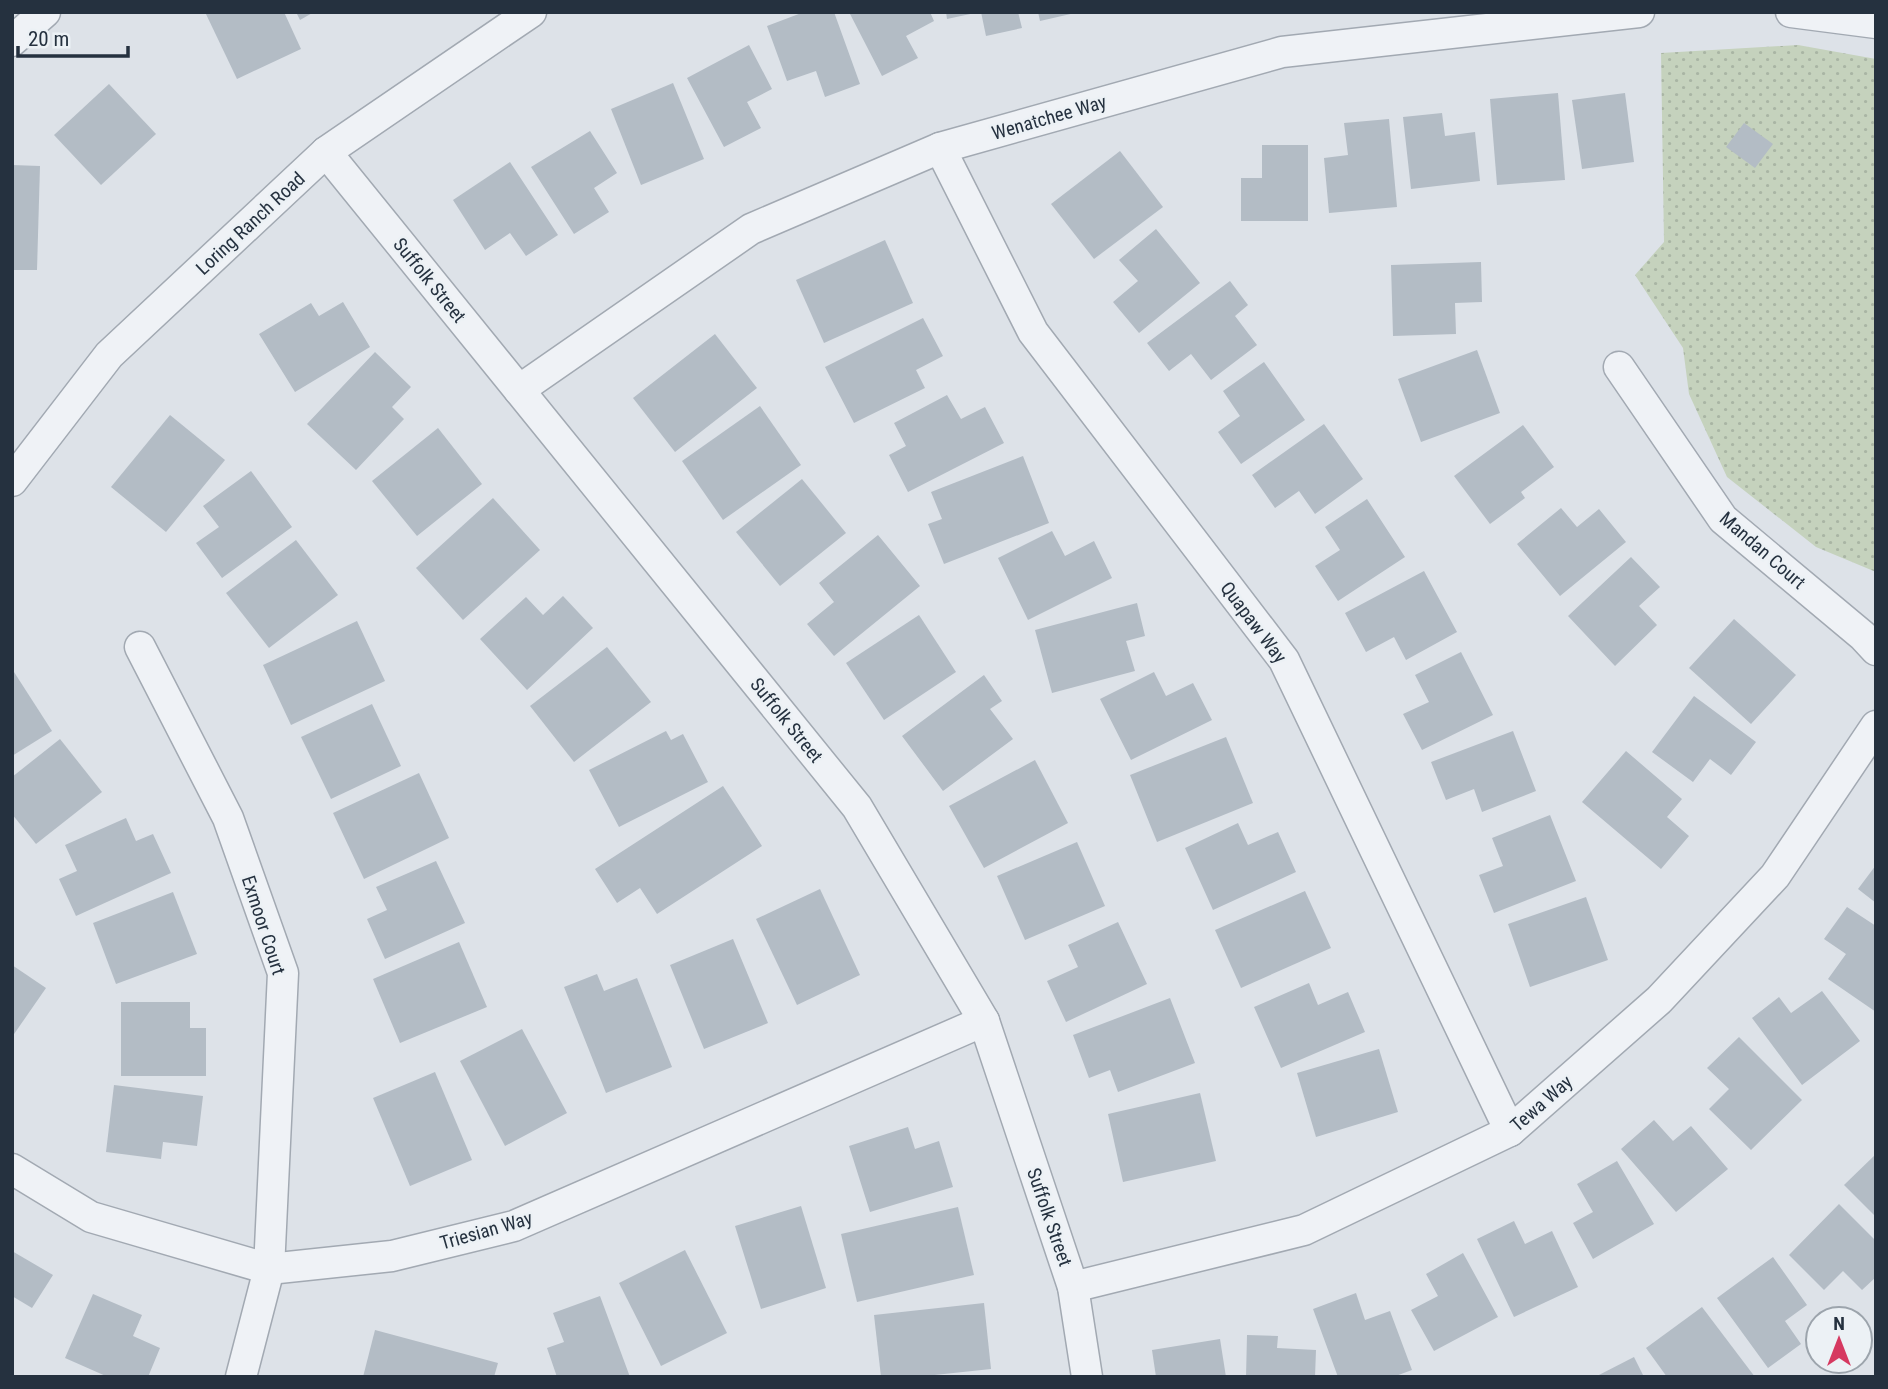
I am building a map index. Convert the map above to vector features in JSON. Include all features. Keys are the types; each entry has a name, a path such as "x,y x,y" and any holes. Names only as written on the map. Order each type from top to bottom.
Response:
{"street":[{"path":"12,41 45,12"},
{"name":"Loring Ranch Road","path":"12,481 109,355 326,152 531,12"},
{"name":"Wenatchee Way","path":"519,390 751,229 940,148 1282,52 1639,12"},
{"path":"1791,12 1876,23"},
{"name":"Quapaw Way","path":"940,148 1032,332 1284,660 1510,1132"},
{"name":"Suffolk Street","path":"326,152 857,807 984,1021 1073,1287 1087,1377"},
{"name":"Mandan Court","path":"1619,367 1723,519 1863,636 1876,650"},
{"name":"Exmoor Court","path":"140,647 228,818 282,973 269,1269 241,1377"},
{"name":"Tewa Way","path":"1073,1287 1304,1230 1510,1132 1660,1000 1775,876 1876,726"},
{"name":"Triesian Way","path":"12,1169 90,1217 269,1269 392,1256 514,1226 984,1021"}],"green space":[{"path":"1798,45 1876,59 1876,572 1816,547 1727,477 1689,394 1683,348 1635,275 1664,242 1661,53"}],"building":[{"path":"205,12 284,12 301,49 237,79"},
{"path":"296,12 314,12 300,20"},
{"path":"804,12 834,12 860,84 825,97 816,71 787,81 767,26"},
{"path":"849,12 930,12 934,21 906,36 918,58 882,76"},
{"path":"946,12 975,12 975,13 947,19"},
{"path":"981,12 1018,12 1022,28 986,36"},
{"path":"1038,12 1075,12 1075,13 1040,21"},
{"path":"749,45 772,89 747,102 761,128 724,147 687,78"},
{"path":"673,83 704,159 641,185 611,109"},
{"path":"109,84 156,134 101,185 54,135"},
{"path":"1558,93 1565,180 1497,185 1490,99"},
{"path":"1625,93 1634,162 1582,169 1572,100"},
{"path":"1442,113 1445,136 1475,132 1480,181 1411,189 1403,117"},
{"path":"1389,119 1397,207 1329,213 1324,158 1348,155 1344,123"},
{"path":"1744,123 1773,144 1755,168 1726,147"},
{"path":"590,131 617,173 594,188 609,212 574,234 531,167"},
{"path":"1262,145 1308,145 1308,221 1241,221 1241,178 1262,178"},
{"path":"1120,151 1163,207 1094,259 1051,204"},
{"path":"510,162 558,235 526,256 510,233 485,250 453,200"},
{"path":"12,165 40,166 37,270 12,270"},
{"path":"1156,229 1200,283 1139,333 1113,302 1138,281 1119,260"},
{"path":"885,240 913,303 824,343 796,280"},
{"path":"1481,262 1482,302 1455,303 1456,334 1393,336 1391,265"},
{"path":"1230,281 1248,305 1235,316 1257,345 1211,380 1191,354 1169,371 1147,343"},
{"path":"343,302 370,347 295,392 259,334 311,303 319,316"},
{"path":"923,318 943,356 916,370 925,388 854,423 825,367"},
{"path":"715,334 757,388 675,452 633,398"},
{"path":"1477,350 1500,413 1421,442 1398,379"},
{"path":"375,352 411,387 392,407 404,419 356,470 307,424"},
{"path":"1264,362 1305,420 1241,464 1218,432 1240,416 1223,391"},
{"path":"947,395 961,419 985,407 1004,443 908,492 889,455 906,446 894,423"},
{"path":"760,406 801,465 723,520 682,461"},
{"path":"170,415 225,460 166,532 111,487"},
{"path":"1324,424 1363,479 1315,514 1299,491 1275,508 1252,475"},
{"path":"1523,425 1554,467 1521,492 1525,498 1490,524 1454,476"},
{"path":"438,428 482,484 417,536 372,481"},
{"path":"1023,456 1049,523 944,564 928,524 942,519 931,492"},
{"path":"251,471 292,527 222,578 196,543 219,527 203,506"},
{"path":"802,479 846,533 780,586 736,532"},
{"path":"493,498 540,550 463,620 416,568"},
{"path":"1367,499 1405,557 1338,601 1315,566 1340,550 1325,527"},
{"path":"1561,508 1577,527 1599,509 1626,542 1560,596 1517,544"},
{"path":"1052,531 1065,556 1094,541 1112,578 1028,620 998,558"},
{"path":"878,535 920,586 834,656 807,624 834,602 819,583"},
{"path":"296,540 338,595 269,648 226,593"},
{"path":"1631,557 1660,587 1639,606 1657,625 1615,666 1568,616"},
{"path":"1424,571 1457,632 1406,660 1394,637 1366,652 1345,613"},
{"path":"563,596 593,628 527,690 480,639 526,597 543,615"},
{"path":"1137,603 1145,636 1126,641 1135,671 1052,693 1035,630"},
{"path":"919,615 956,672 884,720 846,663"},
{"path":"1734,619 1796,675 1751,724 1689,668"},
{"path":"357,621 385,681 291,725 263,665"},
{"path":"607,647 651,702 574,762 530,706"},
{"path":"1461,652 1493,715 1422,750 1403,714 1429,702 1415,675"},
{"path":"14,672 52,731 12,756 12,674"},
{"path":"1154,672 1166,696 1193,683 1212,720 1131,760 1100,699"},
{"path":"984,675 1002,701 990,709 1013,739 943,791 902,736"},
{"path":"1694,696 1756,742 1731,775 1710,759 1693,782 1652,752"},
{"path":"372,704 401,766 331,799 301,737"},
{"path":"666,731 671,740 683,734 708,782 619,827 589,770"},
{"path":"1513,731 1536,791 1482,812 1474,789 1446,800 1431,762"},
{"path":"1226,737 1253,803 1157,842 1130,775"},
{"path":"60,739 102,792 36,844 12,814 12,777"},
{"path":"1626,751 1682,799 1667,817 1689,836 1661,869 1582,802"},
{"path":"1035,760 1068,823 984,868 949,806"},
{"path":"419,773 449,838 364,879 333,813"},
{"path":"723,786 762,846 657,914 640,888 617,903 595,869"},
{"path":"1550,815 1576,881 1494,913 1479,875 1503,866 1492,838"},
{"path":"126,818 136,841 153,834 171,873 76,916 59,879 77,871 65,845"},
{"path":"1238,823 1248,845 1278,832 1296,872 1213,910 1185,848"},
{"path":"1077,842 1105,906 1025,940 997,876"},
{"path":"436,861 465,923 385,959 367,919 387,910 376,887"},
{"path":"1876,865 1876,903 1858,889"},
{"path":"820,889 860,975 797,1005 756,919"},
{"path":"1305,891 1331,948 1241,988 1215,930"},
{"path":"173,892 197,954 116,984 93,923"},
{"path":"1586,897 1608,960 1530,987 1508,924"},
{"path":"1847,907 1876,926 1876,1012 1828,979 1846,954 1824,939"},
{"path":"1118,922 1147,984 1066,1022 1047,981 1078,967 1068,945"},
{"path":"733,939 768,1023 704,1049 670,965"},
{"path":"459,942 487,1007 400,1043 373,979"},
{"path":"12,965 46,988 12,1037"},
{"path":"597,974 604,991 637,978 672,1067 606,1093 564,987"},
{"path":"1309,983 1318,1005 1348,992 1365,1032 1281,1068 1254,1007"},
{"path":"1822,991 1860,1041 1802,1085 1752,1018 1779,997 1791,1013"},
{"path":"1170,998 1195,1063 1118,1092 1110,1070 1089,1078 1073,1035"},
{"path":"121,1002 190,1002 190,1028 206,1028 206,1076 121,1076"},
{"path":"522,1029 567,1113 505,1146 460,1061"},
{"path":"1739,1037 1802,1100 1751,1150 1709,1109 1729,1089 1707,1068"},
{"path":"1379,1049 1398,1112 1316,1137 1297,1073"},
{"path":"435,1072 472,1160 410,1186 373,1098"},
{"path":"114,1085 203,1096 197,1146 163,1142 161,1159 106,1152"},
{"path":"1200,1093 1216,1161 1123,1182 1108,1114"},
{"path":"1654,1120 1673,1141 1691,1126 1728,1169 1676,1212 1621,1149"},
{"path":"908,1127 915,1149 939,1141 953,1187 870,1212 849,1146"},
{"path":"1876,1154 1876,1217 1844,1185"},
{"path":"1617,1161 1654,1224 1593,1259 1573,1223 1593,1212 1577,1184"},
{"path":"1839,1204 1876,1241 1876,1277 1862,1290 1843,1271 1824,1290 1789,1255"},
{"path":"801,1206 826,1288 761,1309 735,1226"},
{"path":"958,1207 974,1275 857,1302 841,1234"},
{"path":"1514,1221 1525,1244 1552,1231 1578,1287 1514,1317 1477,1239"},
{"path":"685,1250 727,1333 661,1366 619,1283"},
{"path":"12,1251 53,1275 32,1308 12,1296"},
{"path":"1463,1253 1498,1317 1434,1351 1411,1310 1438,1296 1426,1274"},
{"path":"1773,1257 1807,1305 1785,1321 1801,1344 1768,1368 1717,1298"},
{"path":"1356,1293 1365,1320 1390,1311 1412,1370 1393,1377 1338,1377 1313,1309"},
{"path":"93,1294 142,1315 133,1336 160,1348 148,1377 108,1377 65,1358"},
{"path":"600,1296 630,1377 557,1377 547,1348 564,1342 553,1313"},
{"path":"984,1303 991,1369 916,1377 881,1377 874,1315"},
{"path":"1702,1307 1755,1377 1667,1377 1646,1348"},
{"path":"375,1330 498,1363 494,1377 363,1377"},
{"path":"1247,1335 1278,1336 1277,1348 1316,1350 1315,1377 1246,1377"},
{"path":"1220,1339 1226,1377 1156,1377 1152,1350"},
{"path":"1634,1357 1644,1377 1595,1377"}]}
